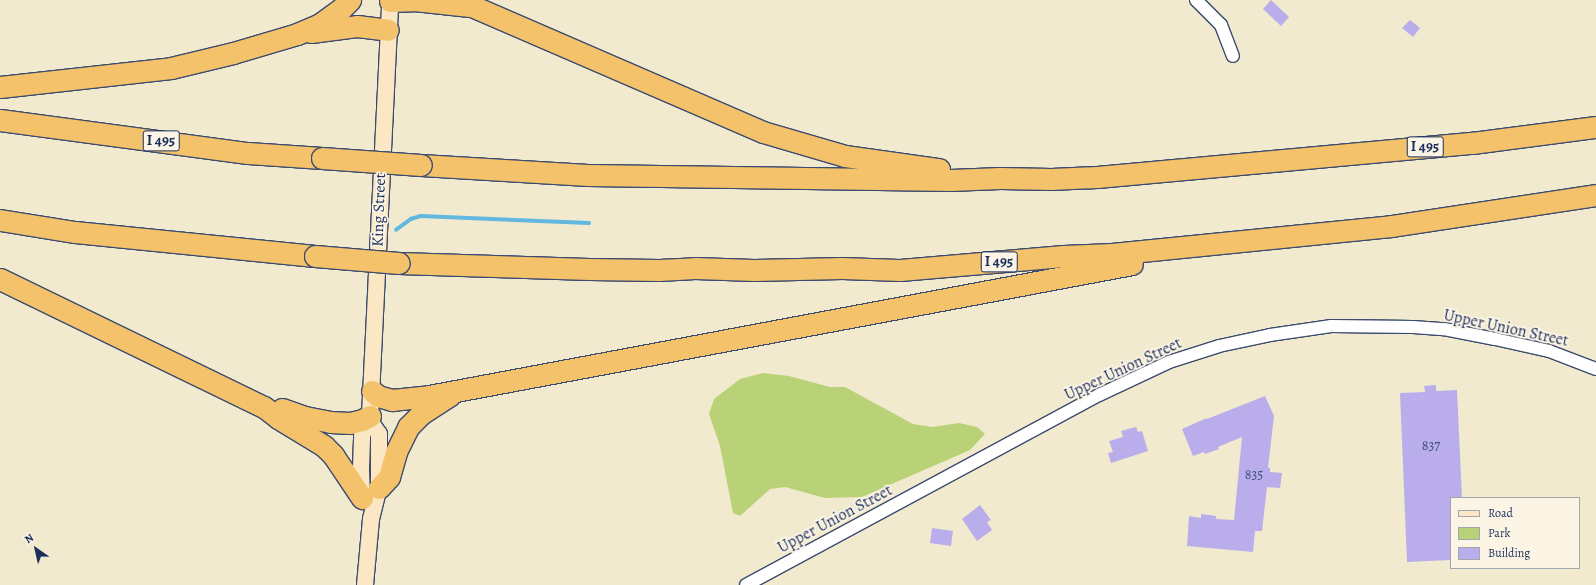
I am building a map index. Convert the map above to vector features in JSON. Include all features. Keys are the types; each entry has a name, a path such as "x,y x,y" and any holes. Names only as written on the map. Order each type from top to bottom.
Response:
{"highway":[{"path":"297,34 320,24 341,9 350,0"},
{"path":"390,1 413,0 464,3 764,132 846,156 937,169 1097,177"},
{"path":"0,87 171,68 297,34 357,26 388,30"},
{"name":"I 495","path":"0,120 248,153 421,165 588,175 950,180 1097,177 1472,143 1596,128"},
{"name":"I 495","path":"0,220 75,232 399,263 659,270 695,268 754,270 842,268 900,270 1063,256 1112,254 1254,241 1391,226 1596,195"},
{"path":"372,391 378,396 392,400 459,390 1254,241"},
{"path":"0,279 264,407 278,418 324,446 370,493 389,477 396,452 408,427 421,414 459,390"},
{"path":"264,407 283,409 305,417 330,422 350,423 370,418"}],"main road":[{"name":"King Street","path":"365,585 371,519 370,493 362,432 370,418 372,391 390,1"}],"street":[{"path":"1196,0 1221,25 1233,56"},
{"name":"Upper Union Street","path":"746,585 1099,395 1169,362 1219,346 1270,335 1331,326 1413,327 1444,329 1495,338 1549,351 1596,369"}],"green space":[{"path":"763,373 789,376 830,387 845,387 913,424 932,427 959,423 977,427 985,434 970,450 862,497 825,498 785,487 770,489 740,516 733,513 720,446 709,414 714,399 740,379"}],"building":[{"path":"1271,0 1289,17 1281,26 1263,9"},
{"path":"1410,20 1420,28 1413,37 1402,28"},
{"path":"1436,385 1436,391 1457,390 1462,497 1450,497 1450,560 1407,562 1400,393 1425,392 1424,386"},
{"path":"1265,396 1274,416 1268,468 1270,468 1270,472 1282,473 1280,488 1267,487 1262,531 1255,531 1253,552 1187,546 1189,516 1201,518 1201,514 1216,516 1216,519 1234,520 1242,437 1218,447 1219,449 1193,456 1182,429"},
{"path":"1136,427 1138,432 1142,431 1148,451 1111,463 1108,453 1113,452 1109,441 1123,437 1121,431"},
{"path":"980,505 991,520 987,522 992,530 977,541 962,519"},
{"path":"932,528 953,531 951,546 930,543"}],"waterway":[{"path":"396,230 411,219 421,216 589,223"}]}
